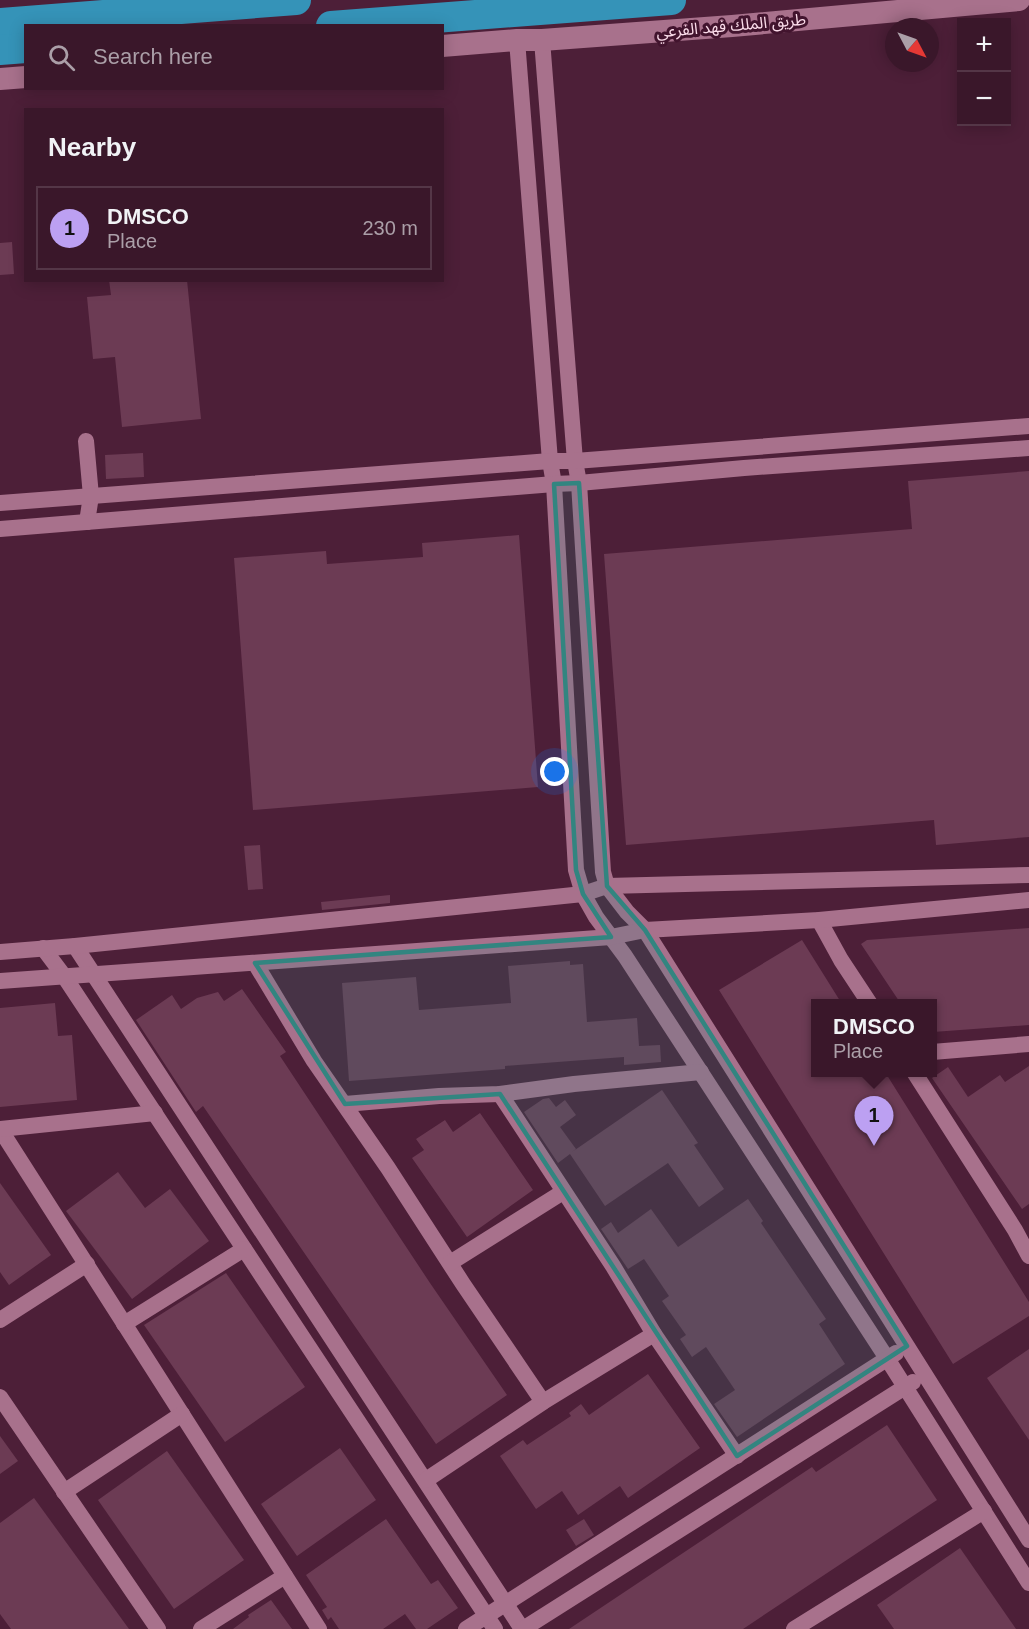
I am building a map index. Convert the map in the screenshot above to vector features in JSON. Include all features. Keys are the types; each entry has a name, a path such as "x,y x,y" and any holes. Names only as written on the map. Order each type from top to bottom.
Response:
{"highway":[{"path":"0,24 296,0"},
{"path":"357,24 670,0"},
{"path":"0,50 24,48"}],"main road":[{"path":"80,24 100,6 129,0"},
{"name":"طريق الملك فهد الفرعي","path":"444,46 732,26 1019,0"},
{"path":"0,79 24,77"}],"street":[{"path":"517,40 550,461 554,484 576,870 583,894 596,917 626,956 905,1386 1029,1583"},
{"path":"542,40 575,461 579,483 603,872 607,886 627,912 645,930 1029,1540"},
{"path":"0,503 1029,426"},
{"path":"86,441 91,496 87,522"},
{"path":"0,529 744,468 1029,448"},
{"path":"0,951 75,946 583,894 607,886 1029,875"},
{"path":"0,981 611,937 645,930 819,920 1029,900"},
{"path":"819,920 841,960 867,999"},
{"path":"75,946 523,1629 925,1375"},
{"path":"43,948 155,1113 490,1623"},
{"path":"255,963 314,1061 543,1402"},
{"path":"937,1052 1029,1044"},
{"path":"345,1104 439,1096 500,1094 574,1084 701,1072"},
{"path":"918,1077 1022,1226 1029,1256"},
{"path":"500,1094 613,1266 654,1334 737,1456"},
{"path":"155,1113 0,1129 319,1629"},
{"path":"450,1263 563,1192"},
{"path":"124,1324 244,1249"},
{"path":"0,1320 87,1264"},
{"path":"426,1480 543,1402 654,1334"},
{"path":"466,1629 490,1623 506,1603 907,1346"},
{"path":"1,1402 158,1629"},
{"path":"64,1492 182,1414"},
{"path":"794,1629 984,1512"},
{"path":"201,1629 285,1576"}],"highlighted area":[{"path":"579,483 607,886 645,930 907,1346 737,1456 500,1094 345,1104 255,963 611,937 583,894 576,870 554,484"}],"building":[{"path":"12,242 14,274 0,275 0,243"},
{"path":"109,282 187,282 201,419 122,427 115,357 93,359 87,297 111,295"},
{"path":"143,453 144,477 106,479 105,455"},
{"path":"1029,471 1029,837 936,845 934,820 626,845 604,554 912,529 908,481"},
{"path":"519,535 538,787 253,810 234,558 326,551 327,564 423,557 422,543"},
{"path":"260,845 263,889 248,890 244,846"},
{"path":"390,895 390,903 322,910 321,902"},
{"path":"1029,928 1029,1025 937,1032 937,999 898,999 861,944 867,940"},
{"path":"802,940 839,999 811,999 811,1077 888,1077 1029,1302 1029,1316 953,1364 719,990"},
{"path":"570,961 570,965 583,964 587,1022 637,1018 639,1046 660,1045 661,1062 624,1065 624,1057 349,1081 342,983 416,977 419,1010 511,1003 508,966"},
{"path":"242,989 286,1052 280,1056 507,1395 436,1444 203,1106 196,1112 136,1020 172,995 181,1009 197,998 218,992 224,1001"},
{"path":"55,1003 58,1036 72,1035 77,1100 0,1107 0,1008"},
{"path":"1029,1066 1029,1204 1022,1209 932,1078 937,1077 937,1075 948,1067 968,1097 1000,1075 1005,1082"},
{"path":"662,1090 698,1143 694,1145 724,1189 699,1207 668,1163 605,1206 570,1154 558,1163 524,1112 543,1099 549,1098 556,1107 565,1100 576,1115 560,1127 576,1149 572,1152"},
{"path":"480,1113 533,1190 467,1237 412,1158 424,1150 416,1139 445,1120 453,1132"},
{"path":"118,1172 145,1208 170,1189 209,1241 132,1299 66,1211"},
{"path":"0,1183 51,1255 9,1285 0,1272"},
{"path":"748,1199 763,1221 761,1223 826,1319 819,1324 845,1364 737,1437 714,1404 735,1390 706,1347 692,1357 680,1339 686,1335 662,1301 669,1296 644,1259 628,1269 601,1229 611,1222 618,1233 651,1209 678,1247"},
{"path":"226,1273 305,1387 225,1442 144,1325"},
{"path":"1029,1349 1029,1440 987,1378"},
{"path":"648,1374 700,1448 628,1498 620,1486 578,1515 562,1491 536,1509 500,1456 523,1440 527,1445 571,1416 569,1413 581,1404 589,1415"},
{"path":"887,1425 937,1500 743,1629 569,1629 812,1467 816,1472"},
{"path":"0,1436 18,1461 0,1474"},
{"path":"340,1448 376,1500 297,1556 261,1504"},
{"path":"167,1451 244,1560 174,1609 98,1500"},
{"path":"34,1498 129,1629 11,1629 0,1614 0,1523"},
{"path":"386,1519 431,1584 438,1580 458,1608 427,1629 416,1629 405,1614 383,1629 339,1629 331,1617 328,1620 322,1610 327,1607 306,1575"},
{"path":"584,1519 594,1535 576,1546 566,1530"},
{"path":"960,1548 1016,1629 894,1629 877,1605"},
{"path":"271,1600 292,1629 233,1629 249,1617 248,1615"}],"place":[{"name":"DMSCO","path":"874,1146"}]}
